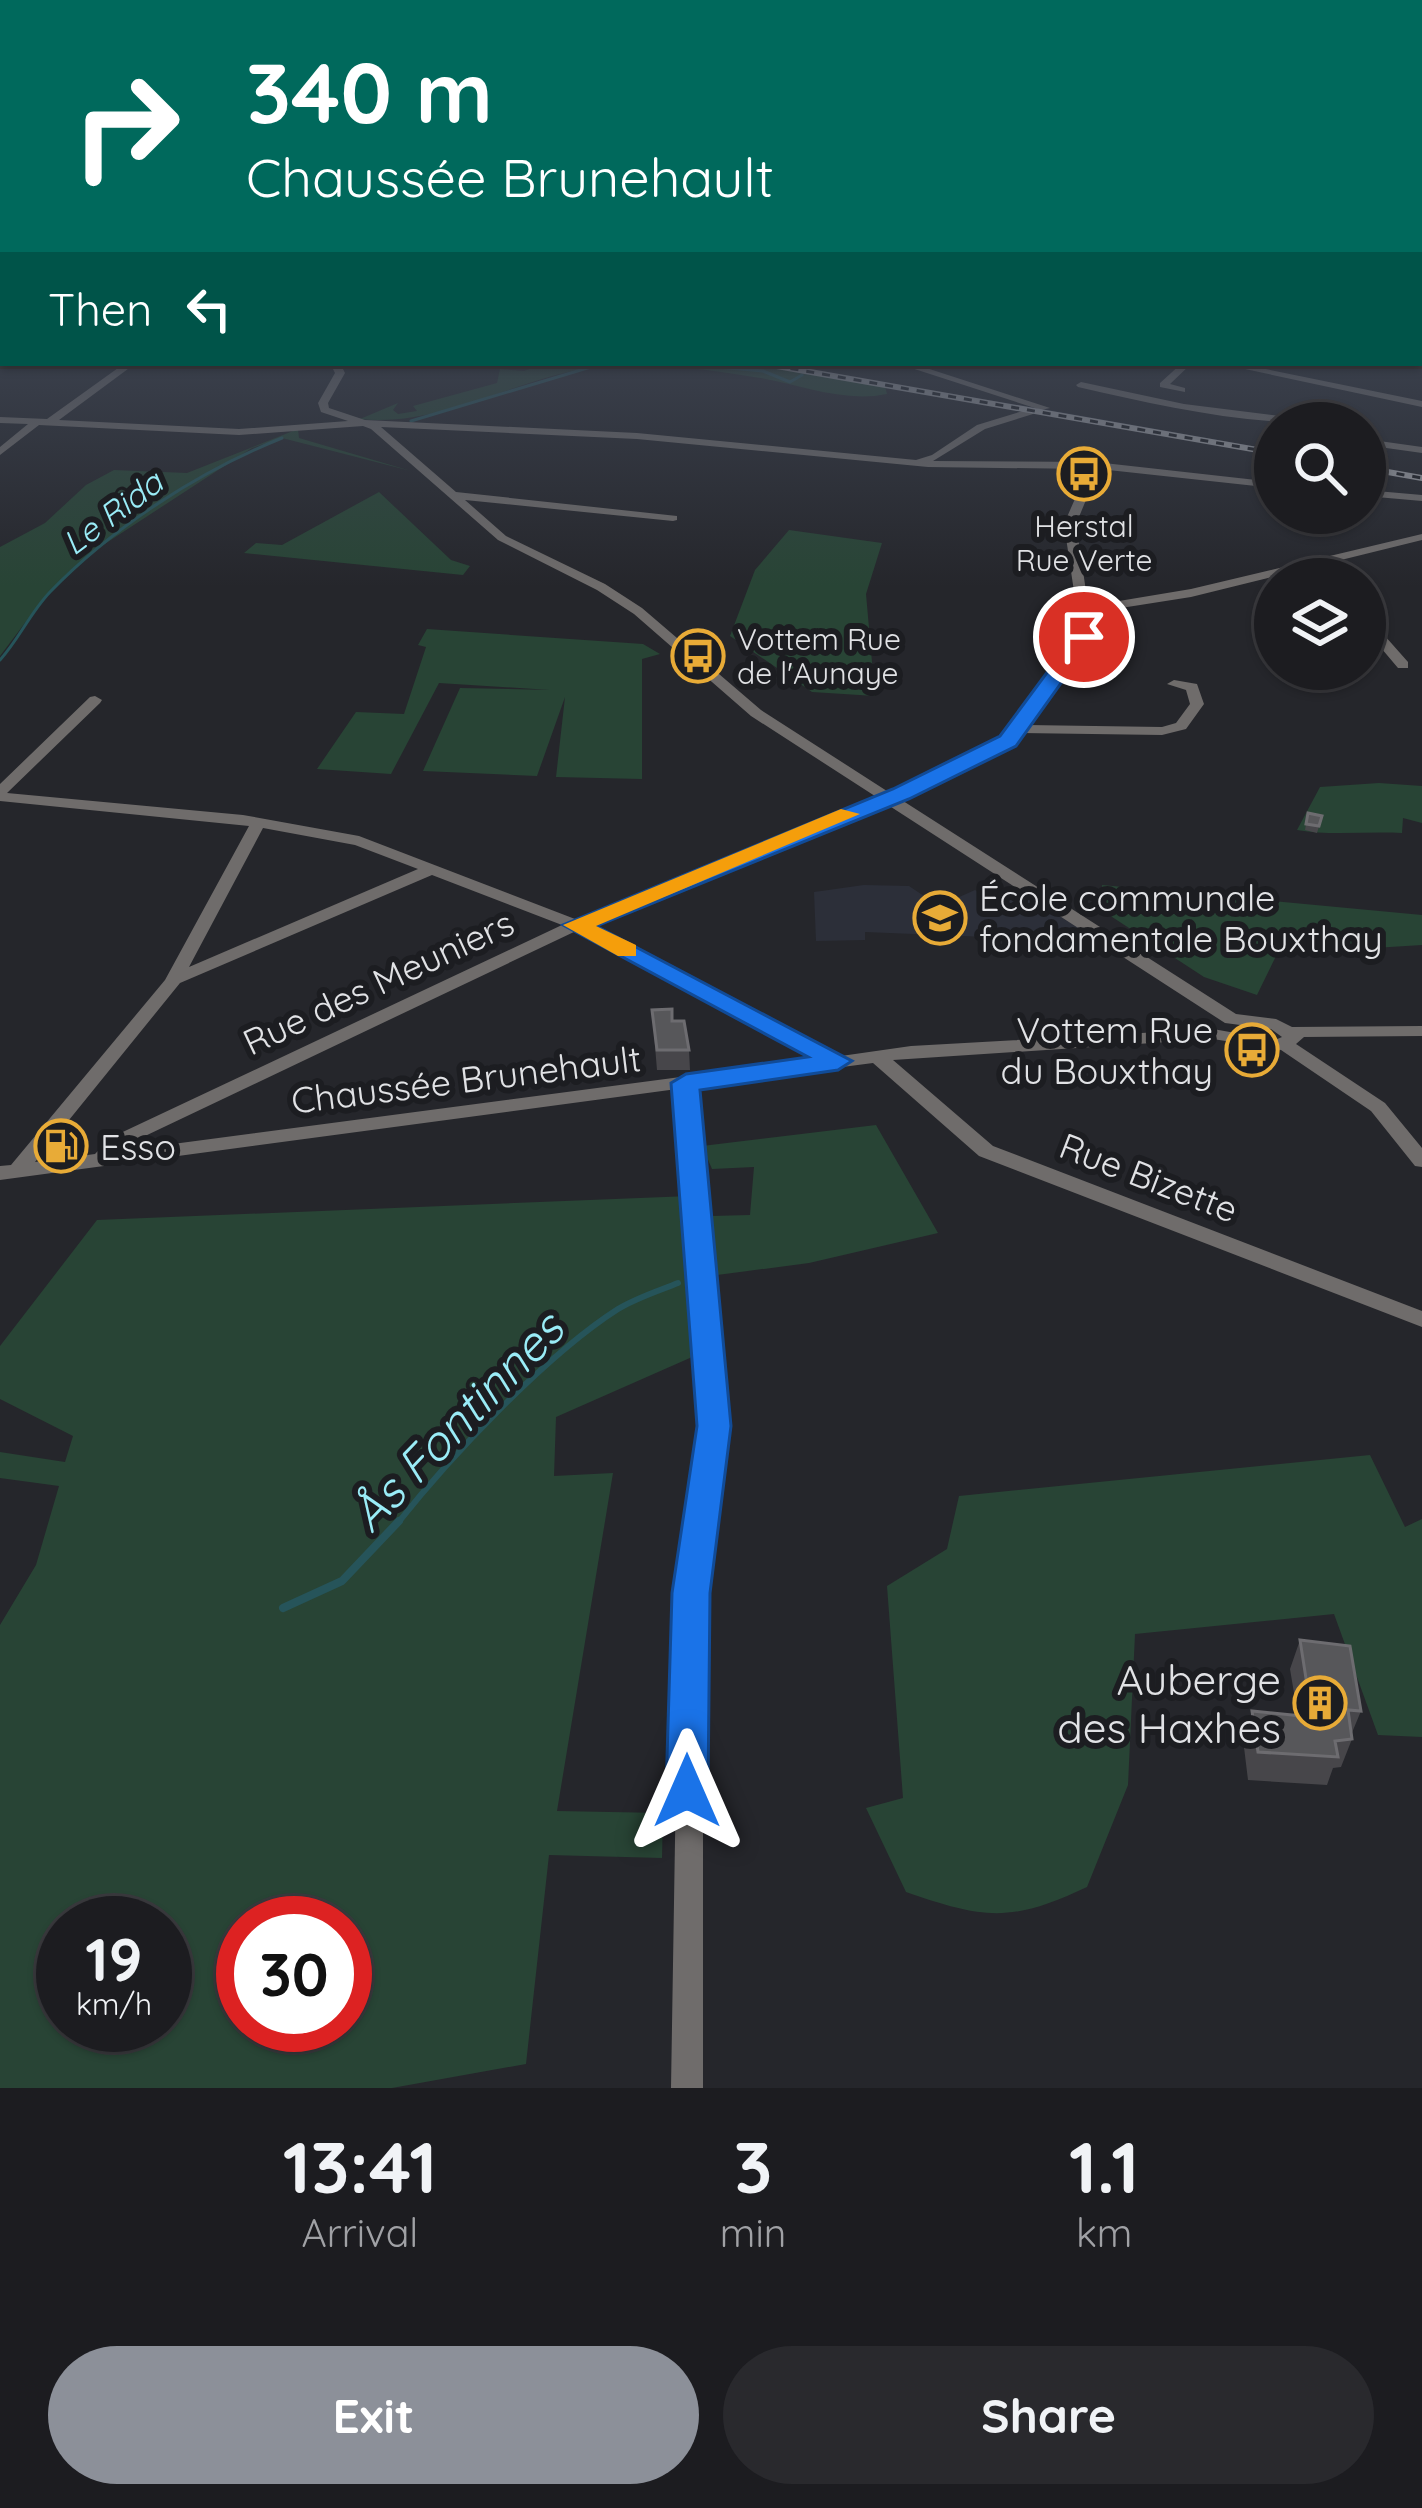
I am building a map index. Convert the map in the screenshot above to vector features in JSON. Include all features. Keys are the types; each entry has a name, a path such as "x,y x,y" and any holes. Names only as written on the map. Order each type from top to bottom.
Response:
{"street":[{"path":"0,452 89,391"},
{"path":"330,391 323,403 337,418"},
{"path":"985,391 1037,409"},
{"path":"908,463 936,457 981,427 1037,409 1067,391"},
{"path":"1111,391 1254,416"},
{"path":"1361,391 1422,404"},
{"path":"0,420 239,432 337,418 654,436 908,463 1095,465 1254,483"},
{"path":"368,423 523,551 594,582 638,611 756,713 891,798 1229,1027"},
{"path":"1386,445 1422,451"},
{"path":"1086,633 1070,524 1095,465"},
{"path":"452,495 673,518"},
{"path":"1386,495 1422,498"},
{"path":"1329,558 1422,537"},
{"path":"1019,729 1101,614 1127,602 1191,593 1254,576"},
{"path":"1082,609 1101,614"},
{"path":"1386,646 1402,665"},
{"path":"1019,729 1162,731 1195,713 1199,687 1174,684"},
{"path":"0,795 95,700"},
{"name":"Rue des Meuniers","path":"100,1160 117,1142 576,925 891,798 1008,741 1019,729"},
{"path":"0,795 259,822 359,841 576,925 838,1061"},
{"path":"5,1174 173,980 259,822"},
{"path":"173,980 433,869"},
{"path":"191,951 221,961"},
{"name":"Chaussée Brunehault","path":"5,1174 838,1061 997,1044 1229,1027 1290,1039 1422,1031"},
{"path":"1290,1039 1378,1107 1422,1161"},
{"name":"Rue Bizette","path":"878,1057 986,1151 1422,1318"},
{"path":"686,1083 714,1426 691,1593 687,2088"}],"shaded area":[{"path":"915,391 1254,446 1254,450"},
{"name":"École communale fondamentale Bouxthay","path":"864,885 909,886 939,906 975,890 996,903 1032,895 1082,929 1034,939 865,932 865,940 816,941 814,892"}],"green space":[{"path":"466,391 505,391 427,414 360,419 398,403 393,410 398,414 417,411 413,406"},
{"path":"822,391 887,394 871,396"},
{"path":"298,429 299,438 411,471 282,438 252,448 97,549 46,595 0,656 0,547 45,523 86,485 114,470 187,473"},
{"path":"379,492 451,560 470,566 463,575 244,553 256,543 282,545"},
{"path":"789,530 882,543 866,594 875,696 812,692 730,636 755,570"},
{"path":"427,629 643,644 660,654 642,659 642,779 556,777 565,697 537,776 423,771 460,688 550,690 439,683 391,774 317,769 356,712 404,714 426,647 418,645"},
{"path":"1422,786 1422,823 1403,818 1402,833 1297,830 1320,787"},
{"path":"1102,885 1422,915 1422,945 1277,954 1257,995 1204,977 1103,911"},
{"path":"876,1125 938,1233 809,1263 717,1275 711,1216 750,1215 754,1167 712,1169 702,1146"},
{"path":"690,1196 708,1350 556,1417 554,1476 613,1473 557,1811 663,1813 662,1858 549,1855 526,2064 392,2088 0,2088 0,1625 36,1565 59,1486 0,1478 0,1452 65,1462 73,1436 0,1399 0,1346 97,1220"},
{"path":"1370,1455 1405,1527 1422,1519 1422,1737 1378,1735 1334,1614 1135,1634 1128,1785 1087,1887 1038,1907 997,1913 957,1908 906,1892 866,1808 903,1798 887,1586 947,1549 959,1496"}],"building":[{"path":"1308,813 1322,816 1319,826 1306,824"},
{"path":"672,1009 672,1021 684,1021 689,1050 657,1050 652,1010"},
{"path":"62,1130 74,1137 54,1148 48,1144"},
{"path":"1300,1640 1350,1646 1361,1711 1348,1710 1352,1739 1335,1741 1338,1757 1258,1752 1252,1711 1302,1716 1300,1704 1310,1704"}],"waterway":[{"name":"Le Rida","path":"411,421 509,391"},
{"name":"Le Rida","path":"0,660 50,592 101,545 188,485 282,438"},
{"name":"Ås Fontinnes","path":"397,1524 471,1439 561,1353 618,1309 678,1283"},
{"name":"Ås Fontinnes","path":"283,1608 342,1581 399,1521"}],"railway":[{"path":"922,391 1254,449"},
{"path":"1386,472 1422,478"}],"slow traffic":[{"path":"627,951 576,925 849,814"}],"place":[{"name":"Herstal Rue Verte","path":"1084,474"},
{"name":"Vottem Rue de l'Aunaye","path":"698,656"},
{"name":"École communale fondamentale Bouxthay","path":"940,918"},
{"name":"Vottem Rue du Bouxthay","path":"1252,1050"},
{"name":"Esso","path":"61,1146"},
{"name":"Auberge des Haxhes","path":"1320,1703"}],"route":[{"path":"687,1791 691,1593 714,1426 702,1233 686,1083 838,1061 576,925 901,794 1008,741 1084,637"}]}
